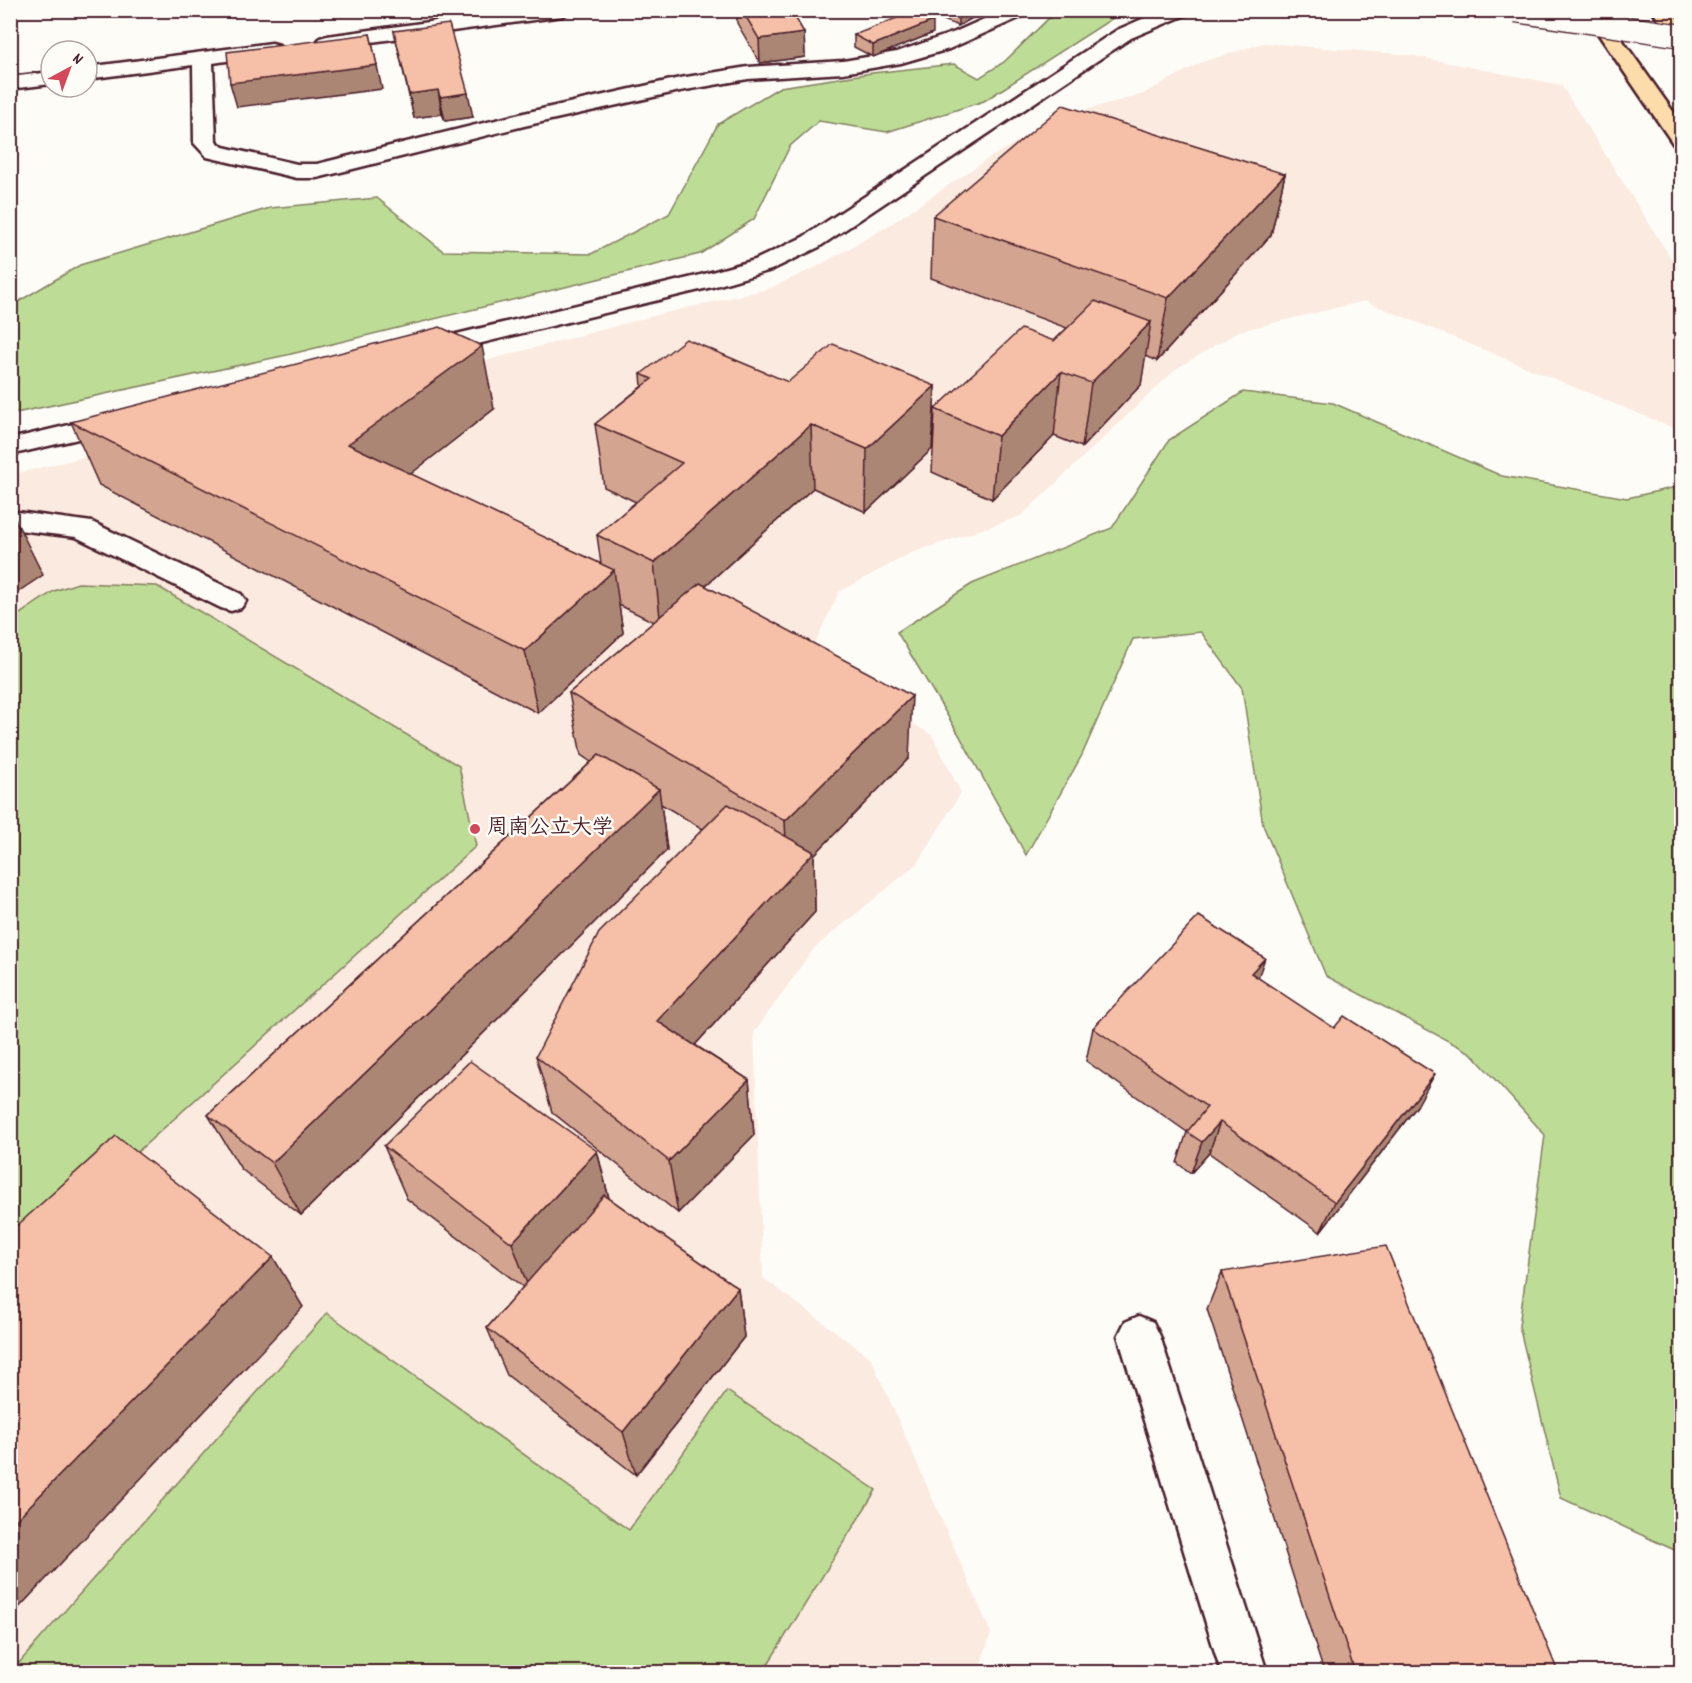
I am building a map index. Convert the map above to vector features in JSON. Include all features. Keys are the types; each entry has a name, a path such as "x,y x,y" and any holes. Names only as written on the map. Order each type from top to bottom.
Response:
{"highway":[{"path":"1591,10 1682,140"},
{"path":"1661,10 1682,38"}],"street":[{"path":"99,72 563,10"},
{"path":"203,58 205,144 215,152 297,171 317,171 559,111 734,75 859,66 901,58 959,40 1022,10"},
{"path":"397,355 704,282 763,265 811,242 1124,34 1181,10"},
{"path":"1515,11 1682,38"},
{"path":"10,83 39,79"},
{"path":"10,447 144,416"},
{"path":"10,520 82,528 231,601"},
{"path":"1139,1336 1244,1672"}],"shaded area":[{"name":"周南公立大学","path":"1264,43 1409,55 1561,85 1681,274 1681,431 1365,301 1239,331 1176,369 1021,516 911,553 839,592 806,661 932,735 961,793 917,864 814,948 754,1033 763,1278 871,1358 991,1633 978,1672 11,1672 10,475 451,370 661,314 768,289 817,267 885,228 986,160 1059,117 1143,94 1202,62"}],"green space":[{"path":"1068,10 1124,11 984,101 887,132 819,121 790,146 754,219 700,254 287,355 11,414 11,306 80,265 270,208 377,198 443,251 591,254 669,214 718,124 780,87 872,73 954,64 979,78 1004,62 1048,19"},
{"path":"1243,392 1333,403 1502,476 1627,498 1681,486 1681,1553 1561,1498 1519,1326 1545,1135 1471,1053 1326,976 1263,825 1242,688 1201,632 1133,639 1082,755 1026,855 958,733 897,632 972,584 1112,528 1169,440"},
{"path":"78,583 157,586 459,766 476,846 11,1266 11,620 54,591"},
{"path":"327,1313 629,1530 727,1391 876,1490 763,1672 11,1672"}],"building":[{"path":"742,10 791,10 804,33 759,39"},
{"path":"950,10 965,10 958,14"},
{"path":"914,11 933,21 873,45 854,35"},
{"path":"449,24 468,93 440,97 438,90 409,94 394,31"},
{"path":"370,34 377,65 230,83 227,52"},
{"path":"1063,105 1285,174 1168,298 933,216"},
{"path":"1095,301 1151,322 1091,383 1061,372 998,436 935,409 1021,329 1054,341"},
{"path":"440,327 482,346 348,444 614,570 525,651 71,422"},
{"path":"686,339 788,382 833,344 935,386 867,449 811,425 654,563 597,535 682,463 595,424 652,379 641,374"},
{"path":"700,583 912,696 785,821 569,693"},
{"path":"599,755 659,789 272,1163 208,1115"},
{"path":"728,804 814,852 657,1021 749,1080 669,1161 536,1056 599,933"},
{"path":"1199,916 1265,958 1251,973 1334,1028 1344,1016 1435,1074 1335,1202 1220,1122 1202,1142 1187,1132 1207,1107 1093,1028"},
{"path":"470,1061 597,1151 512,1243 384,1146"},
{"path":"116,1136 273,1257 10,1526 10,1232"},
{"path":"604,1195 738,1288 623,1432 487,1328"},
{"path":"1386,1246 1558,1672 1355,1672 1222,1272"}],"place":[{"name":"周南公立大学","path":"475,829"}]}
